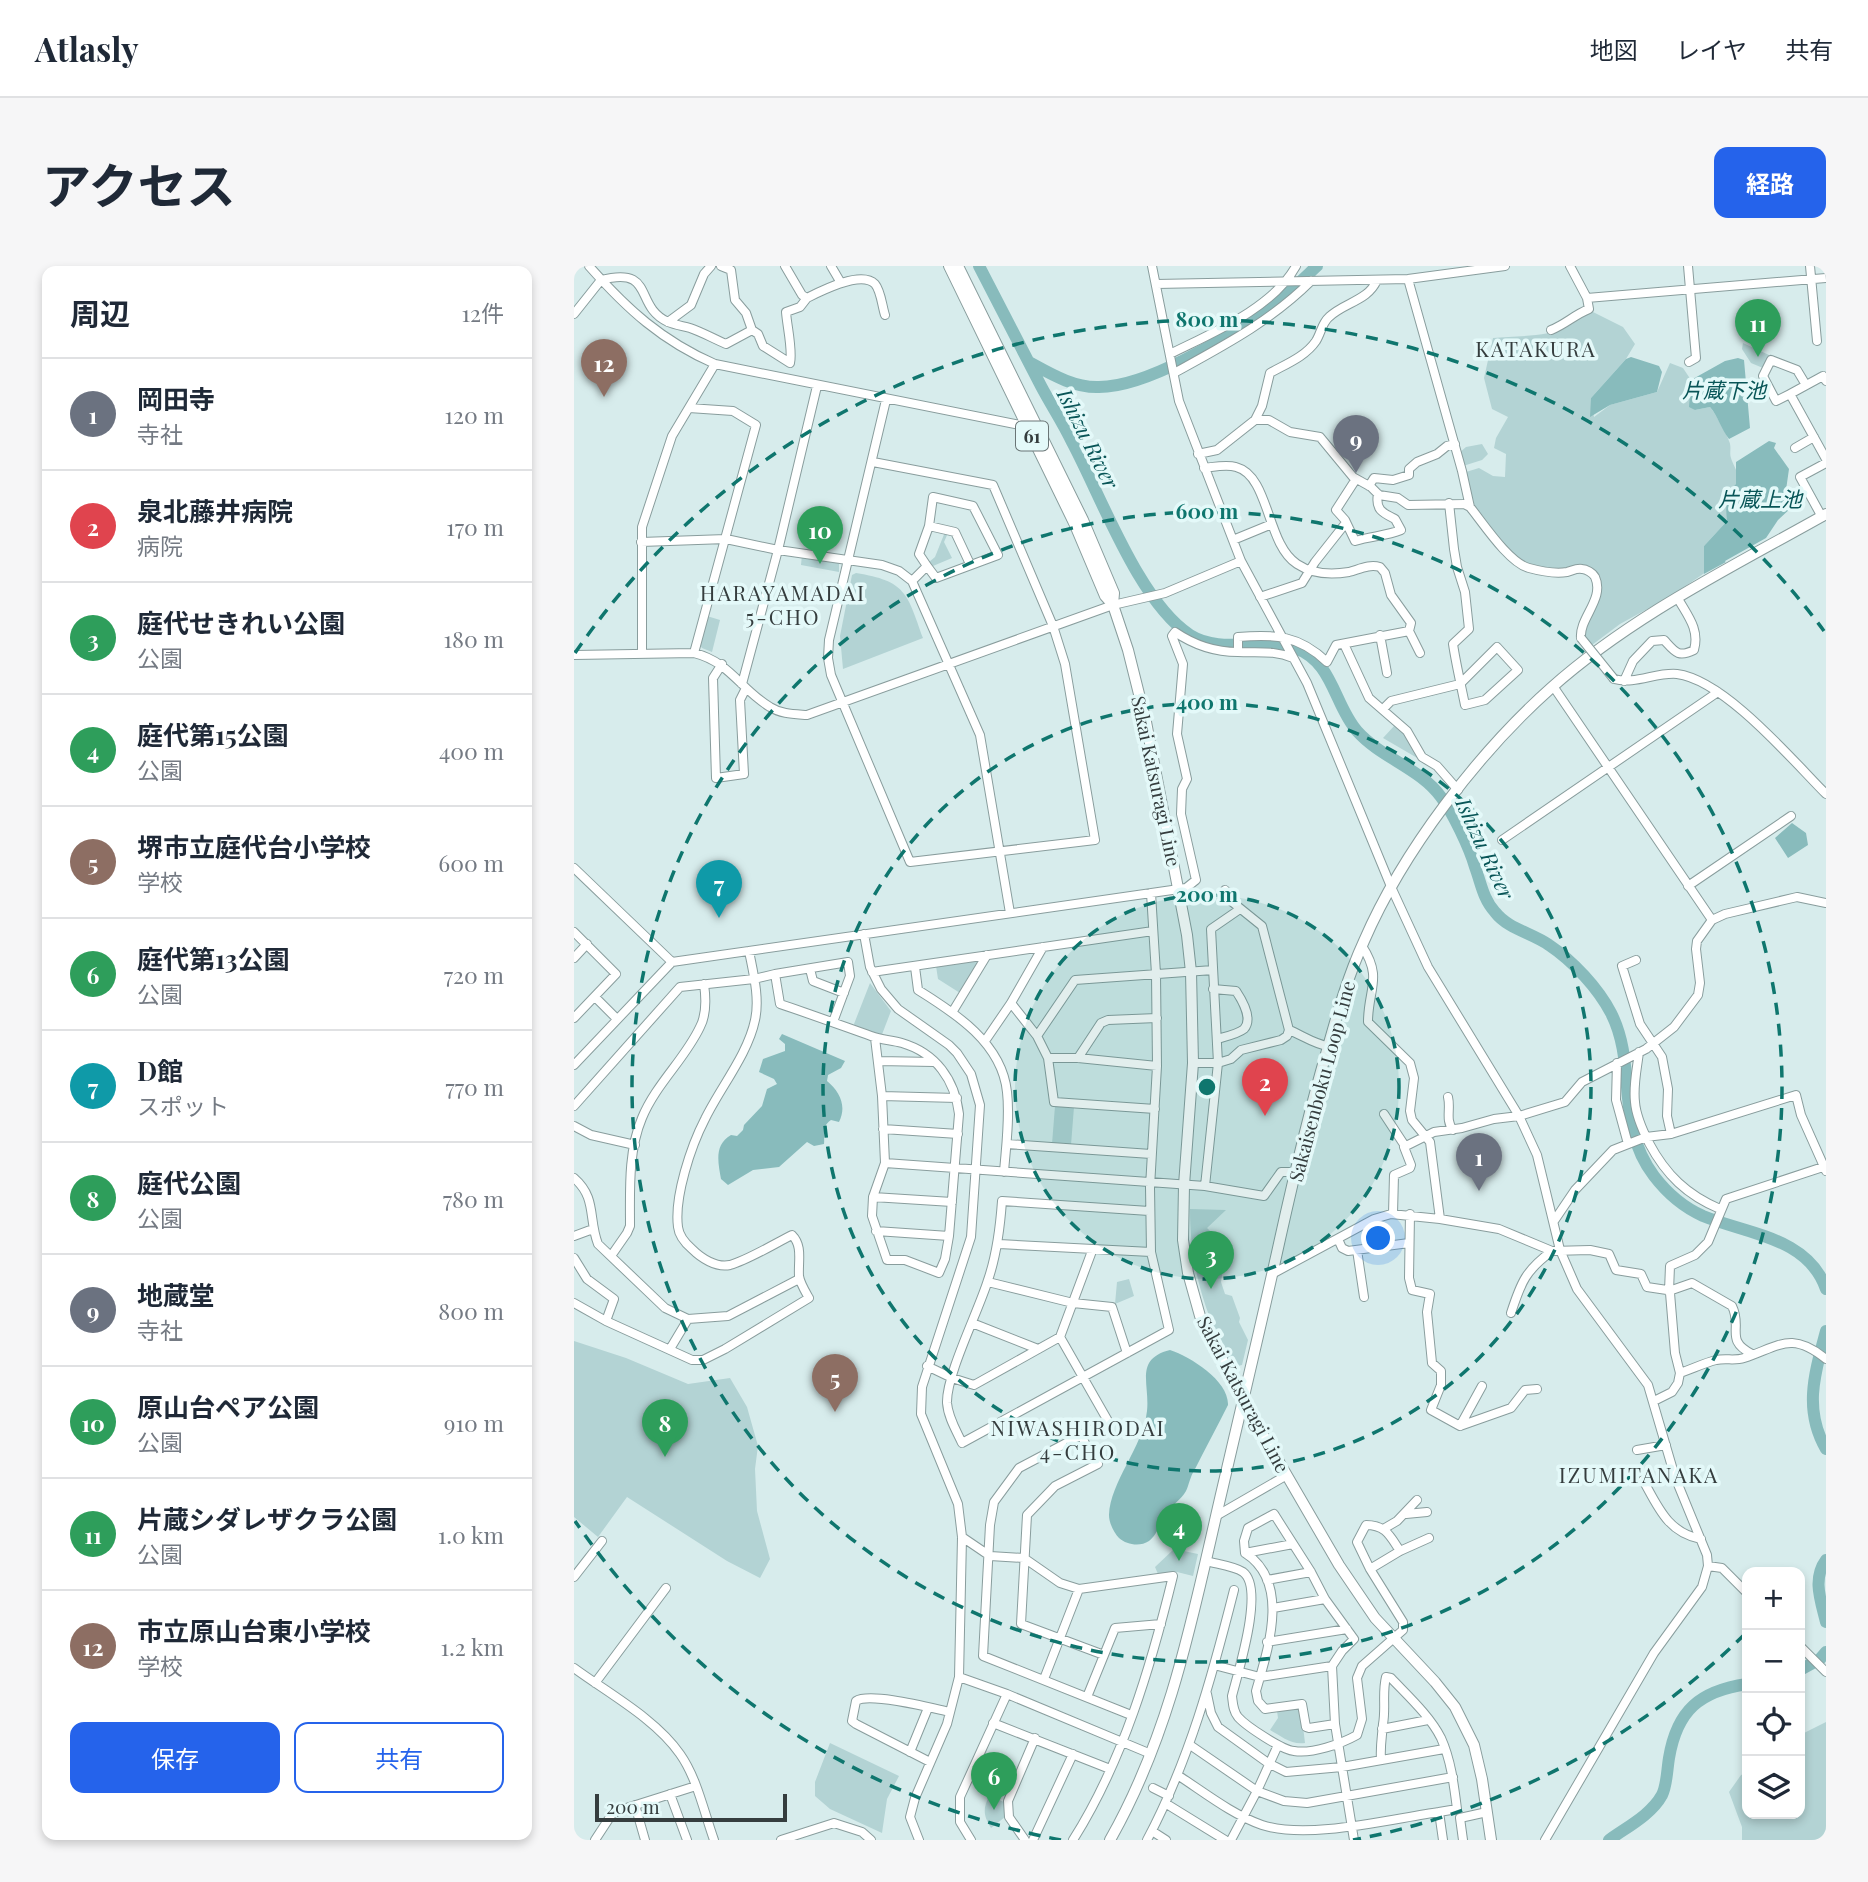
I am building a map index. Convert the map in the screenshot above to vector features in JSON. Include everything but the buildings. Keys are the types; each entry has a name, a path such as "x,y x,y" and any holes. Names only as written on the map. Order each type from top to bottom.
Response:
{"main road":[{"name":"Sakai Katsuragi Line","path":"949,266 1032,426"},
{"name":"Sakai Katsuragi Line","path":"958,266 1032,426 1105,596 1113,605 1128,650 1146,722 1179,889 1191,972 1193,1063 1184,1185 1183,1240 1188,1273 1200,1316 1243,1400 1339,1565 1374,1618 1455,1707 1474,1745 1491,1840"},
{"name":"Sakaisenboku Loop Line","path":"1110,1840 1151,1754 1181,1667 1294,1172 1328,1046 1344,990 1362,946 1392,889 1414,850 1449,800 1520,717 1553,686 1600,649 1680,596 1824,515"}],"street":[{"path":"589,266 640,319 659,334 715,364 886,400 1032,426"},
{"path":"668,322 691,305 704,274 711,266"},
{"path":"721,266 731,270 735,300 746,313 752,330 758,334 763,346 790,363 792,356 786,312 800,307 807,298 841,283 864,279 875,284 886,315"},
{"path":"785,266 802,295 807,298"},
{"path":"831,266 841,283"},
{"path":"1154,266 1179,401 1241,561 1307,683 1427,967 1519,1116 1537,1155 1554,1221 1556,1250 1577,1289 1648,1385 1675,1477 1707,1555 1708,1566 1702,1587 1654,1653 1545,1840"},
{"path":"1170,354 1219,330 1250,310 1289,281 1296,266"},
{"path":"1156,284 1408,279 1505,266"},
{"path":"1550,330 1566,324 1576,314 1589,309 1587,298 1570,266"},
{"path":"1689,266 1696,358 1689,362"},
{"path":"1810,266 1816,341"},
{"path":"574,314 601,280 623,275 632,278 655,313 668,322 726,344 752,330"},
{"path":"1587,298 1826,278"},
{"path":"1198,454 1217,450 1255,419 1262,406 1270,373 1302,355 1315,343 1331,315 1365,296 1373,289 1377,279"},
{"path":"1408,279 1470,507 1508,553 1523,566 1555,572 1585,569 1595,578 1597,595 1580,630 1581,638 1614,679 1624,681 1677,674 1718,692 1779,744 1826,794"},
{"path":"1174,371 1226,345 1266,320 1291,301 1310,281"},
{"path":"1806,385 1797,370 1771,359 1762,376 1776,401 1823,376 1826,382"},
{"path":"642,654 641,542 650,498 672,436 715,364"},
{"path":"722,664 713,678 716,778 744,774 740,700 817,386"},
{"path":"1790,394 1826,461 1800,477 1824,515"},
{"path":"873,462 993,485 1053,626 1065,664 1095,840 910,862 842,703 831,675 828,658 829,640 886,400"},
{"path":"690,408 733,411 756,425 694,653"},
{"path":"1255,419 1269,420 1290,432 1320,437 1341,465 1378,494 1398,498 1408,505 1458,502 1470,507"},
{"path":"1795,448 1814,438"},
{"path":"1369,486 1374,478 1393,480 1409,475 1409,469 1417,463 1455,444"},
{"path":"1204,468 1236,467 1249,475 1282,549 1291,560 1309,571 1335,573 1369,566 1380,567 1385,573 1391,595 1411,623 1409,631 1420,653"},
{"path":"1356,479 1336,510 1345,520 1355,541 1387,536 1401,530 1395,519 1385,516 1376,502 1378,494"},
{"path":"933,497 973,506 998,555 970,565 936,578 919,554 929,526 933,497"},
{"path":"1383,709 1391,701 1460,684 1496,647 1518,670 1486,700 1465,705 1460,684 1453,644 1469,629 1465,592 1454,549 1450,503"},
{"path":"1233,540 1272,524"},
{"path":"1260,597 1302,583 1345,524"},
{"path":"929,526 955,532 970,565"},
{"path":"641,542 726,538 778,550 882,565 899,571 912,581 980,734 1010,914"},
{"path":"574,655 694,653 708,656 722,664 769,707 785,713 807,715 1113,605 1160,594 1241,561"},
{"path":"912,581 927,566"},
{"path":"1624,681 1633,661 1653,641 1664,640 1675,653 1685,655 1694,650 1698,639 1680,596"},
{"path":"1238,652 1238,637 1281,637 1303,643 1327,662 1336,645 1409,631"},
{"path":"574,1065 672,962 1186,888 1196,880 1181,814 1182,789 1186,779 1177,734 1184,664 1172,636 1175,632 1189,641 1210,648 1238,652 1273,651 1292,657"},
{"path":"1380,635 1387,673"},
{"path":"1343,643 1369,698 1407,731 1422,757 1437,766 1458,790"},
{"path":"1553,686 1712,920"},
{"path":"1502,840 1718,692"},
{"path":"1688,886 1791,816"},
{"path":"574,868 672,962"},
{"path":"1193,1063 1218,1063 1231,1059 1241,1050 1281,1040 1287,1036 1289,1030 1262,926 1231,901 1225,890"},
{"path":"1149,1211 1002,1201 999,1244 988,1282 952,1378 947,1401 950,1417 962,1443 1169,1330 1151,1252 1149,1211 1157,1066 1156,974 1151,893"},
{"path":"1405,1146 1425,1135 1493,1119 1519,1116 1565,1102 1582,1082 1639,1053 1654,1042 1674,1027 1698,995 1700,983 1697,941 1712,920 1725,914 1797,897 1826,903"},
{"path":"1205,1186 1218,1063 1212,929 1240,909"},
{"path":"872,972 1153,931"},
{"path":"574,932 616,974 574,1018"},
{"path":"864,934 872,972 881,989 898,1009 949,1045 971,1074 980,1105 971,1237 922,1387 921,1414 958,1504 962,1536 959,1677 950,1712 910,1817 919,1840"},
{"path":"574,958 587,944"},
{"path":"1362,946 1371,961 1374,985 1368,1022 1410,1063 1414,1078 1410,1111 1412,1120 1430,1142 1440,1219"},
{"path":"985,1041 1012,1003 1043,947"},
{"path":"574,1303 606,1321 692,1360 703,1360 809,1298 799,1279 800,1253 796,1238 792,1235 728,1266 704,1260 684,1241 678,1229 681,1190 698,1135 729,1080 756,1018 750,951"},
{"path":"953,1012 987,955"},
{"path":"1636,960 1622,966 1640,1024 1654,1042 1664,1066 1668,1089 1667,1116 1671,1133"},
{"path":"574,1106 680,988 754,979 848,962 850,976 833,1022"},
{"path":"915,967 918,990 953,1012 985,1041 1003,1073 1007,1089 1004,1172"},
{"path":"810,969 813,981 844,993"},
{"path":"1037,1036 1075,980 1213,970"},
{"path":"775,974 780,1004 875,1038 915,1048 935,1062 948,1077 957,1098 958,1134 949,1236 945,1259 939,1273 905,1260 887,1260 876,1231 872,1216 873,1197 885,1163 882,1096 875,1038"},
{"path":"611,1255 629,1226 630,1175 642,1119 662,1082 701,1026 705,1012 704,984"},
{"path":"1213,989 1237,991 1245,1004 1246,1026 1243,1030 1217,1039"},
{"path":"595,997 617,1020"},
{"path":"1012,1003 1037,1036 1048,1058 1054,1102 1156,1109"},
{"path":"1079,1058 1101,1023 1108,1020 1157,1018"},
{"path":"1289,1030 1319,1045 1328,1046"},
{"path":"1639,1053 1634,1099 1646,1137 1669,1175 1692,1196 1720,1209"},
{"path":"1048,1058 1079,1058 1157,1066"},
{"path":"878,1061 935,1062"},
{"path":"1617,1063 1616,1100 1628,1141"},
{"path":"882,1096 957,1098"},
{"path":"1554,1221 1575,1190 1613,1150 1628,1141 1671,1133 1796,1096 1801,1115 1825,1168 1726,1199 1710,1239 1695,1255 1670,1266 1669,1291 1675,1353 1680,1373 1677,1387 1654,1401"},
{"path":"1448,1097 1449,1122 1453,1130"},
{"path":"1384,1114 1405,1146 1411,1165 1394,1175 1393,1214"},
{"path":"574,1126 591,1135 635,1145"},
{"path":"883,1129 958,1134"},
{"path":"1007,1144 1152,1154"},
{"path":"885,1163 1205,1186 1264,1196 1281,1172 1294,1172"},
{"path":"574,1178 586,1189 591,1202 593,1229 598,1244 665,1308 688,1319 728,1317 799,1279"},
{"path":"873,1197 952,1202"},
{"path":"1272,1275 1374,1219 1393,1214 1410,1214 1499,1229 1556,1250 1590,1250 1609,1254 1616,1270 1641,1274 1647,1287 1669,1291 1692,1283 1728,1302 1737,1319 1735,1341 1739,1347 1752,1354"},
{"path":"1410,1214 1409,1278 1412,1290 1430,1294 1427,1312 1432,1363 1441,1371 1441,1385 1431,1410 1460,1426 1511,1408 1525,1391 1537,1390"},
{"path":"574,1236 593,1229"},
{"path":"876,1231 949,1236"},
{"path":"1338,1239 1342,1248 1348,1251 1409,1243"},
{"path":"999,1244 1092,1251 1151,1252"},
{"path":"1357,1250 1364,1297"},
{"path":"1511,1313 1527,1272 1556,1250"},
{"path":"927,1366 974,1385 1060,1337 1092,1251"},
{"path":"574,1258 587,1279 614,1299 606,1321"},
{"path":"988,1282 1073,1303 1111,1307 1127,1353"},
{"path":"670,1349 688,1319"},
{"path":"972,1323 1038,1349"},
{"path":"1060,1337 1108,1421 1019,1468 994,1502 990,1525 983,1656 1131,1715"},
{"path":"1680,1373 1719,1359 1733,1360 1777,1344 1796,1343 1812,1348 1826,1359"},
{"path":"1460,1426 1482,1386"},
{"path":"1081,1434 1098,1464 1055,1486 1027,1515 1021,1623 1104,1655"},
{"path":"1637,1450 1666,1445"},
{"path":"1216,1516 1287,1475"},
{"path":"1643,1480 1672,1526 1685,1536 1701,1539"},
{"path":"1385,1528 1406,1514 1417,1500"},
{"path":"1406,1514 1427,1512"},
{"path":"1245,1553 1244,1541 1248,1528 1274,1514 1325,1599 1354,1639 1332,1667 1335,1724 1354,1840"},
{"path":"1206,1561 1243,1572 1250,1582 1253,1601 1232,1696 1234,1710 1239,1718 1278,1745 1294,1751 1338,1746 1357,1735 1362,1719 1357,1678 1362,1666 1403,1630 1404,1622 1370,1569 1357,1542 1366,1525 1376,1525 1385,1528 1400,1551"},
{"path":"962,1536 989,1556 1024,1558 1060,1583 1079,1589 1173,1576 1161,1624 1122,1742 1073,1840"},
{"path":"1370,1569 1429,1538"},
{"path":"574,1577 602,1541"},
{"path":"1245,1553 1293,1544"},
{"path":"1245,1553 1256,1560 1267,1580 1273,1608 1256,1696 1262,1707 1268,1709 1302,1704 1306,1727 1335,1724"},
{"path":"1708,1566 1722,1568 1742,1587"},
{"path":"1267,1580 1311,1572"},
{"path":"595,1683 666,1588"},
{"path":"1044,1679 1079,1589"},
{"path":"1166,1840 1149,1836 1179,1776 1190,1745 1207,1694 1234,1590"},
{"path":"1273,1608 1325,1599"},
{"path":"1087,1697 1115,1628 1161,1624"},
{"path":"1267,1642 1347,1629"},
{"path":"1805,1651 1826,1672"},
{"path":"1214,1665 1260,1677 1332,1667"},
{"path":"574,1668 671,1741 682,1756 696,1786 714,1840"},
{"path":"959,1677 1151,1754"},
{"path":"1179,1776 1244,1817 1286,1830 1313,1830 1457,1809 1453,1777 1440,1737 1391,1678 1386,1677 1380,1739 1381,1760"},
{"path":"971,1840 960,1822 960,1797 1007,1694"},
{"path":"1207,1694 1218,1727 1268,1763 1286,1772 1342,1767 1444,1749"},
{"path":"930,1762 852,1721 856,1702 861,1698 898,1701 950,1712"},
{"path":"910,1752 928,1708"},
{"path":"1382,1729 1428,1720"},
{"path":"992,1723 1110,1769"},
{"path":"1025,1840 1009,1817 1008,1801 1035,1738"},
{"path":"1190,1745 1257,1791 1284,1801 1307,1804 1453,1777"},
{"path":"1231,1840 1278,1745"},
{"path":"1033,1840 1073,1754"},
{"path":"595,1840 612,1814 696,1786"},
{"path":"1153,1787 1225,1840"},
{"path":"670,1794 687,1840"},
{"path":"635,1805 645,1840"},
{"path":"1439,1812 1443,1840"},
{"path":"1463,1840 1460,1818 1487,1812"},
{"path":"781,1840 804,1837 834,1823 862,1832 871,1840"}],"shaded area":[{"path":"1591,311 1623,327 1635,344 1626,359 1591,398 1594,417 1610,405 1657,392 1670,363 1683,368 1691,380 1689,396 1695,410 1710,407 1718,418 1730,443 1730,456 1738,477 1727,505 1727,521 1704,546 1706,572 1671,596 1620,624 1592,645 1584,635 1584,628 1599,582 1576,566 1545,568 1521,560 1475,508 1469,494 1466,472 1479,468 1493,476 1505,477 1506,454 1494,448 1496,438 1508,417 1492,409 1484,378 1493,338 1560,330"},
{"path":"1743,343 1769,355 1763,368 1751,363 1742,349"},
{"path":"1482,444 1488,454 1482,460 1463,466 1459,453 1466,447"},
{"path":"945,532 948,533 944,542 952,558 933,566 929,562 935,557"},
{"path":"802,555 839,561 839,572 801,565"},
{"path":"856,573 873,576 895,585 908,600 923,638 843,669 840,636 852,575"},
{"path":"707,616 720,620 712,652 699,644"},
{"path":"1395,725 1404,733 1419,759 1383,738"},
{"path":"977,960 979,962 960,993 938,979 936,966"},
{"path":"870,983 891,1011 881,1037 856,1028 854,1024"},
{"path":"1055,1106 1074,1107 1071,1145 1052,1144"},
{"path":"1190,1209 1226,1210 1207,1228 1231,1251 1222,1255 1214,1271 1223,1269 1221,1282 1225,1294 1232,1296 1239,1322 1248,1340 1242,1365 1232,1367 1207,1310 1196,1271"},
{"path":"1129,1279 1134,1296 1115,1304 1117,1282"},
{"path":"574,1341 626,1358 688,1384 730,1378 747,1407 758,1446 755,1469 757,1511 770,1559 760,1578 727,1561 627,1497 598,1537 574,1517"},
{"path":"1174,1549 1198,1554 1193,1576 1177,1572 1158,1574 1155,1567"},
{"path":"1298,1708 1301,1710 1305,1743 1291,1741 1270,1730 1278,1718 1277,1711"},
{"path":"1826,1722 1826,1840 1742,1840 1742,1827 1729,1792 1742,1774 1742,1819 1805,1819 1805,1732"},
{"path":"830,1743 899,1776 887,1799 882,1833 830,1809 815,1796 815,1782"},
{"path":"989,1796 1004,1802 1005,1817 991,1828 985,1812"}],"water":[{"path":"1631,357 1659,366 1662,372 1657,392 1610,405 1590,417 1591,398 1626,359"},
{"name":"片蔵下池","path":"1738,358 1744,360 1750,428 1729,439 1710,407 1695,410 1689,407 1691,380 1725,361"},
{"name":"片蔵上池","path":"1769,441 1776,443 1774,448 1789,469 1786,490 1795,500 1792,507 1778,520 1766,538 1725,561 1732,574 1704,591 1704,546 1727,521 1727,501 1736,484 1736,462"},
{"path":"1792,823 1806,833 1808,845 1788,858 1775,838"},
{"path":"782,1034 845,1061 841,1068 828,1075 827,1081 841,1100 839,1122 831,1120 826,1125 824,1144 814,1146 807,1142 779,1167 753,1170 728,1185 721,1179 718,1160 720,1149 726,1139 731,1135 737,1136 743,1130 744,1125 762,1106 767,1089 777,1084 774,1079 759,1072 763,1059 785,1051 785,1044 779,1039"},
{"path":"1170,1350 1198,1364 1216,1379 1227,1396 1228,1405 1184,1494 1167,1511 1152,1539 1138,1545 1130,1544 1119,1538 1112,1528 1109,1515 1111,1503 1144,1424 1148,1366 1159,1354"}],"pier":[{"path":"1726,562 1733,575 1702,593 1702,575"}],"waterway":[{"name":"Ishizu River","path":"979,266 1123,546 1154,599 1171,619 1202,641 1228,645 1282,645 1308,654 1317,663 1357,731 1377,749 1422,778 1441,797 1473,859 1485,896 1500,918 1558,951 1584,976 1606,1004 1619,1033 1634,1136 1654,1176 1676,1199 1703,1216 1757,1233 1791,1248 1805,1258 1817,1272 1826,1289"},
{"path":"1029,362 1063,379 1090,387 1118,385 1140,379 1185,360 1248,323 1278,302 1317,266"},
{"name":"Ishizu River","path":"1826,1331 1813,1390 1815,1419 1826,1449"},
{"path":"1826,1560 1819,1575 1820,1598 1826,1622"},
{"path":"1805,1667 1820,1659 1826,1652"},
{"path":"1609,1840 1645,1815 1662,1795 1673,1741 1685,1715 1704,1698 1742,1685"}],"place":[{"name":"片蔵シダレザクラ公園","path":"1758,357"},
{"name":"市立原山台東小学校","path":"604,397"},
{"name":"地蔵堂","path":"1356,473"},
{"name":"原山台ペア公園","path":"820,564"},
{"name":"D館","path":"719,918"},
{"name":"泉北藤井病院","path":"1265,1116"},
{"name":"岡田寺","path":"1479,1191"},
{"name":"庭代せきれい公園","path":"1211,1289"},
{"name":"堺市立庭代台小学校","path":"835,1412"},
{"name":"庭代公園","path":"665,1457"},
{"name":"庭代第15公園","path":"1179,1561"},
{"name":"庭代第13公園","path":"994,1810"}],"district":[{"name":"KATAKURA","path":"1536,348"},
{"name":"HARAYAMADAI 5-CHO","path":"783,604"},
{"name":"NIWASHIRODAI 4-CHO","path":"1078,1439"},
{"name":"IZUMITANAKA","path":"1639,1474"}]}
